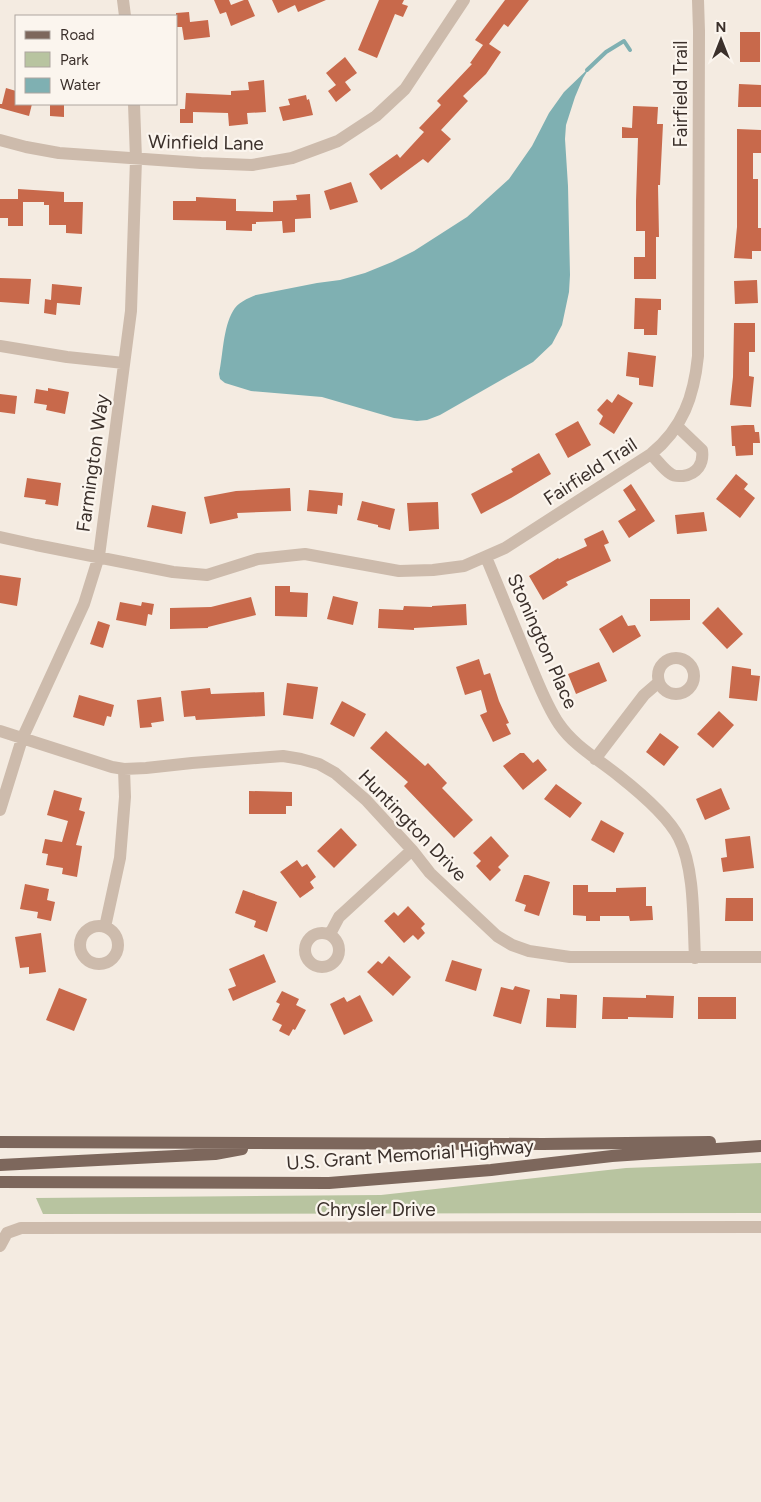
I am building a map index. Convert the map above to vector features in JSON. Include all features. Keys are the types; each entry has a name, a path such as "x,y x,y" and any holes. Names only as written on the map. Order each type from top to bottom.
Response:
{"main road":[{"path":"0,1134 13,1142"},
{"name":"U.S. Grant Memorial Highway","path":"0,1142 543,1144 761,1142"},
{"path":"0,1165 215,1154 274,1143"},
{"name":"U.S. Grant Memorial Highway","path":"0,1182 329,1182 491,1170 612,1156 761,1146"},
{"path":"0,1192 16,1182"}],"street":[{"path":"123,0 126,15"},
{"name":"Winfield Lane","path":"0,140 59,153 136,159 252,165 292,158 338,141 376,116 405,89 464,0"},
{"name":"Fairfield Trail","path":"0,537 173,572 207,575 258,559 305,554 399,571 417,572 464,566 505,548 652,454 666,441 678,426 685,413 694,386 698,356 698,0"},
{"name":"Farmington Way","path":"0,810 22,739 84,604 99,556 131,311 136,159 134,105"},
{"path":"0,346 67,357 124,363"},
{"path":"652,454 671,474 676,476 690,475 699,467 702,461 702,450 678,426"},
{"name":"Stonington Place","path":"486,557 540,687 566,734 619,776 663,815 679,837 690,874 695,958"},
{"path":"596,759 644,695 659,682"},
{"name":"Huntington Drive","path":"0,731 112,767 124,769 283,756 319,764 335,773 366,800 412,850 430,873 497,936 512,945 529,951 570,957 761,957"},
{"path":"105,927 120,858 125,797 124,769"},
{"path":"330,934 338,916 412,850"},
{"name":"Chrysler Drive","path":"0,1246 8,1233 21,1228 761,1227"}],"green space":[{"path":"761,1163 761,1213 43,1214 36,1198 381,1195 626,1168"}],"water":[{"path":"590,67 575,97 566,125 569,292 562,325 552,344 533,362 440,415 427,420 417,421 394,418 322,397 251,391 225,383 220,379 219,374 225,333 233,311 237,306 246,299 256,295 340,280 365,273 414,251 467,217 509,179 532,146 549,113 564,92"}],"building":[{"path":"214,0 229,0 231,5 248,0 255,16 231,26 226,12 220,14"},
{"path":"272,0 326,0 298,12 295,5 278,13"},
{"path":"379,0 404,0 402,4 408,6 403,17 395,14 377,58 358,50"},
{"path":"505,0 529,0 508,27 504,24 489,44 501,52 486,74 463,96 468,101 441,130 451,139 428,163 423,159 381,190 369,174 397,154 400,158 424,132 419,128 441,105 437,101 472,64 470,63 483,45 475,40"},
{"path":"189,12 190,22 208,20 210,37 184,40 182,27 178,27 178,15 176,13"},
{"path":"740,32 760,32 760,62 740,62"},
{"path":"345,57 357,73 345,82 351,90 336,102 328,91 336,85 326,73"},
{"path":"264,80 266,112 247,113 248,124 229,126 228,113 193,112 193,123 180,123 180,109 185,109 186,93 231,95 231,91 249,90 248,82"},
{"path":"739,84 761,85 761,107 738,107"},
{"path":"6,88 15,91 15,105 32,105 29,116 0,108 0,104 2,104"},
{"path":"306,95 307,100 309,99 313,115 283,121 279,107 290,105 288,99"},
{"path":"50,105 64,105 64,117 50,116"},
{"path":"633,106 658,107 657,124 663,124 660,185 658,185 659,237 656,237 656,279 634,279 634,257 645,257 645,231 636,231 638,138 622,138 622,127 632,128"},
{"path":"737,129 761,130 761,153 753,153 753,179 758,179 758,228 761,228 761,251 752,251 752,259 734,258 737,227"},
{"path":"351,182 358,202 330,210 324,191"},
{"path":"18,189 64,192 64,202 83,202 82,234 66,233 66,225 49,225 49,205 44,205 44,202 23,202 23,226 8,226 8,218 0,218 0,199 18,199"},
{"path":"310,194 311,218 295,219 295,232 283,233 282,221 256,222 256,224 252,224 252,231 226,230 226,221 173,220 173,201 196,201 196,197 236,199 236,211 273,212 273,201 297,200 296,195"},
{"path":"0,278 31,279 29,304 0,302"},
{"path":"757,280 758,303 735,304 734,281"},
{"path":"52,284 82,287 80,305 57,303 56,315 44,313 45,299 51,300"},
{"path":"635,298 661,299 661,310 658,310 657,335 644,335 644,329 634,329"},
{"path":"734,323 755,323 755,352 749,352 749,376 754,377 751,407 730,405 733,377"},
{"path":"628,352 656,356 653,387 639,385 639,378 626,376"},
{"path":"48,388 69,392 65,414 46,410 47,405 34,403 36,389 48,391"},
{"path":"0,394 17,396 15,414 0,412"},
{"path":"618,394 633,403 614,434 599,424 603,416 597,410 607,399 612,403"},
{"path":"578,421 591,445 568,458 555,434"},
{"path":"754,425 755,432 759,432 760,443 753,443 753,455 736,456 735,446 732,446 731,426"},
{"path":"539,453 551,474 481,514 471,494 513,472 511,469"},
{"path":"736,474 748,484 744,489 755,498 740,518 716,499"},
{"path":"27,478 61,483 58,506 45,504 46,500 24,497"},
{"path":"631,484 655,521 629,538 618,521 636,510 623,490"},
{"path":"290,488 291,511 237,513 238,518 210,524 204,497 236,491"},
{"path":"309,490 343,493 342,506 338,505 337,514 307,511"},
{"path":"362,501 395,509 390,530 357,520"},
{"path":"438,502 439,529 409,531 407,503"},
{"path":"152,505 186,512 182,534 147,527"},
{"path":"704,512 707,531 677,534 675,515"},
{"path":"603,530 609,543 604,545 611,561 566,582 568,585 543,600 529,576 558,558 587,546 584,539"},
{"path":"0,575 21,578 17,606 0,603"},
{"path":"275,586 290,586 290,592 308,593 307,617 275,616"},
{"path":"333,596 358,602 353,625 327,619"},
{"path":"251,597 256,615 208,628 170,629 170,608 211,607"},
{"path":"650,599 690,599 690,620 650,621"},
{"path":"120,602 141,606 142,602 154,604 152,615 148,614 146,626 116,620"},
{"path":"466,604 467,625 414,628 414,630 378,628 379,609 403,610 404,606 432,607"},
{"path":"718,607 743,634 727,649 702,623"},
{"path":"622,615 628,626 635,625 641,636 613,653 599,629"},
{"path":"98,621 110,625 103,648 90,644"},
{"path":"479,659 484,675 490,673 499,701 509,723 506,724 511,734 493,742 480,715 487,712 481,690 465,695 456,667"},
{"path":"599,662 607,681 576,694 568,674"},
{"path":"732,666 751,669 751,675 760,676 757,701 729,698"},
{"path":"287,683 318,687 313,719 283,715"},
{"path":"210,688 211,694 264,692 265,716 196,720 195,716 184,717 181,691"},
{"path":"79,695 114,705 111,717 107,716 104,726 73,717"},
{"path":"161,697 164,721 151,723 152,727 140,728 137,700"},
{"path":"342,701 366,714 354,737 330,724"},
{"path":"719,711 734,725 713,748 697,734"},
{"path":"386,731 425,766 428,763 447,783 442,788 473,820 454,838 404,786 408,782 370,748"},
{"path":"660,733 679,747 664,766 646,752"},
{"path":"520,753 524,753 533,763 538,759 547,770 523,790 503,766"},
{"path":"556,784 582,803 570,818 544,799"},
{"path":"721,788 730,809 705,820 696,799"},
{"path":"54,790 82,798 79,810 85,812 76,845 82,846 77,877 62,874 63,868 46,865 48,854 42,853 45,839 62,842 68,821 47,815"},
{"path":"249,791 292,792 292,806 286,806 286,814 249,814"},
{"path":"601,820 624,833 614,853 591,840"},
{"path":"341,828 357,845 334,868 317,851"},
{"path":"491,836 509,856 498,867 501,870 490,881 476,866 481,861 473,853"},
{"path":"750,836 754,868 723,872 721,858 727,857 725,839"},
{"path":"297,860 302,867 307,864 316,877 310,882 314,888 300,898 280,872"},
{"path":"524,875 550,882 539,916 524,911 526,905 515,901"},
{"path":"25,884 49,889 47,900 55,902 51,921 37,918 38,912 20,909"},
{"path":"573,885 588,885 588,892 616,892 616,888 646,887 646,906 652,906 653,920 630,921 629,916 600,916 600,921 586,921 586,916 573,915"},
{"path":"243,890 277,902 267,932 254,927 256,921 235,913"},
{"path":"726,898 753,898 753,921 725,921"},
{"path":"408,906 425,924 421,928 425,933 418,940 413,935 404,943 384,921 394,912 398,916"},
{"path":"41,933 46,972 29,974 29,967 20,968 15,937"},
{"path":"264,954 276,982 233,1001 228,989 236,986 229,969"},
{"path":"389,956 411,977 393,996 367,972 378,961 382,964"},
{"path":"452,960 482,969 476,991 445,981"},
{"path":"515,986 530,990 521,1024 493,1016 501,987 513,990"},
{"path":"59,988 87,999 74,1031 46,1020"},
{"path":"282,991 299,999 296,1005 306,1010 295,1030 293,1029 289,1036 279,1031 282,1025 272,1020 280,1004 276,1002"},
{"path":"560,994 577,995 576,1028 546,1027 547,998 560,999"},
{"path":"360,995 373,1021 344,1035 330,1004 344,997 347,1002"},
{"path":"646,995 674,996 673,1018 628,1017 628,1019 602,1019 603,997 646,998"},
{"path":"698,997 736,997 736,1019 698,1019"}],"waterway":[{"path":"587,70 606,52 624,41 630,50"}]}
